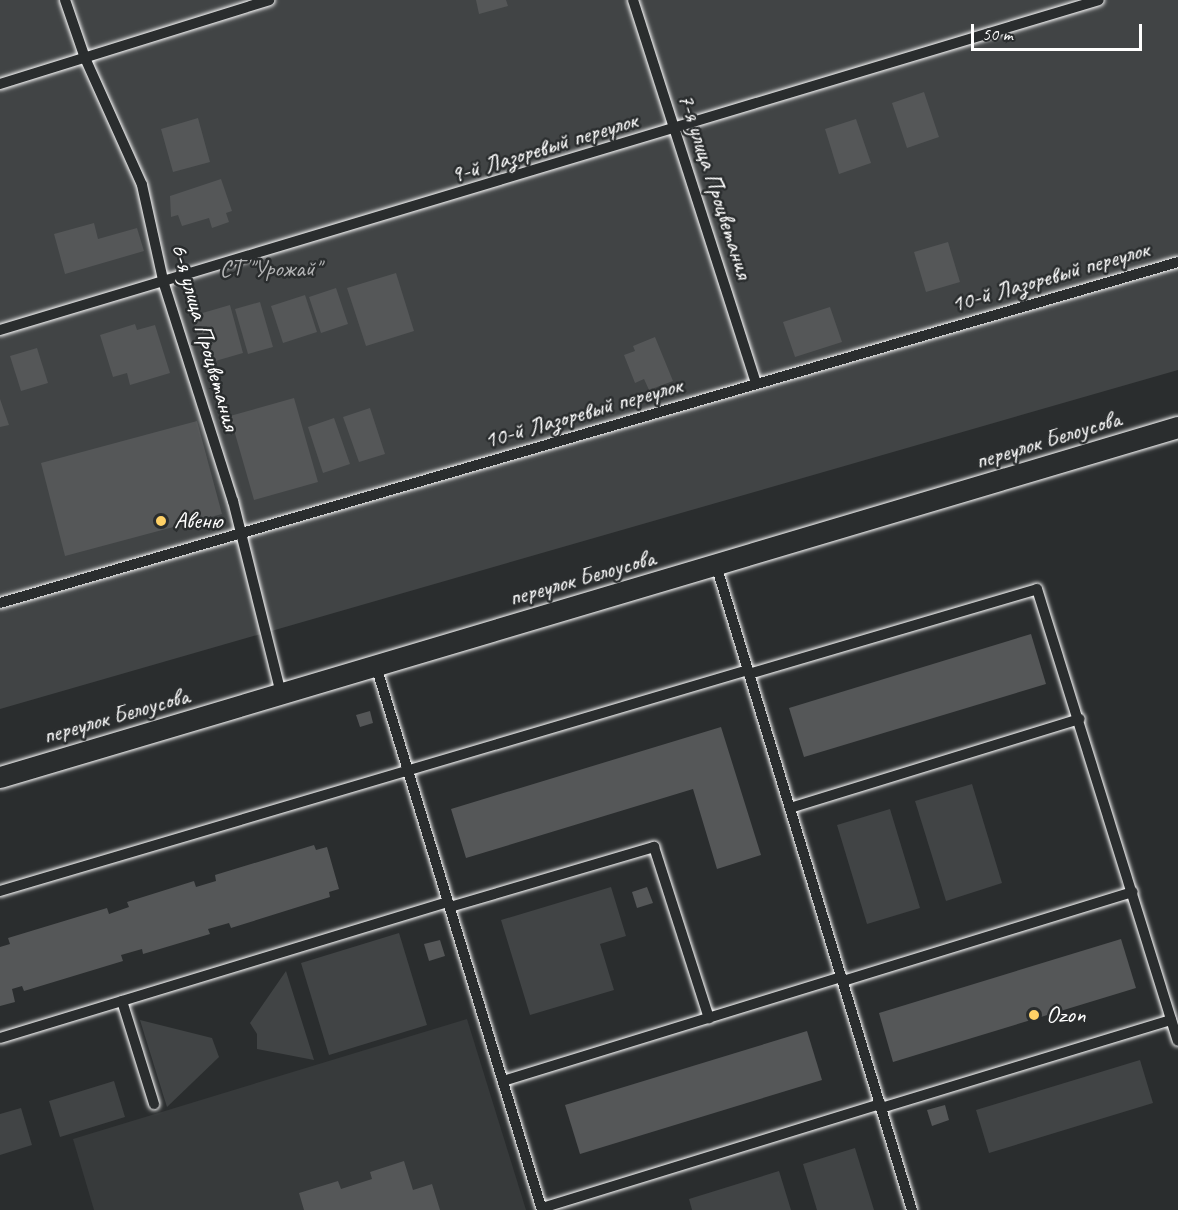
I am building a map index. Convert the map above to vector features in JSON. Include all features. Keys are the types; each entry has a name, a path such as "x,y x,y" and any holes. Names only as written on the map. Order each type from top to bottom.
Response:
{"street":[{"name":"переулок Белоусова","path":"0,777 1178,427"}],"lane":[{"name":"6-я улица Процветания","path":"65,0 85,58 142,185 164,284 233,501 238,535 281,694"},
{"path":"0,84 269,0"},
{"name":"7-я улица Процветания","path":"633,0 756,384"},
{"name":"9-й Лазоревый переулок","path":"0,330 164,284 675,131 1099,0"},
{"name":"10-й Лазоревый переулок","path":"0,603 1178,262"},
{"path":"716,566 912,1210"},
{"path":"0,891 349,785 371,784 1037,589 1080,719 1178,1041"},
{"path":"376,666 542,1209 1172,1020"},
{"path":"790,808 1080,719"},
{"path":"0,1038 449,904 654,847 709,1018"},
{"path":"503,1081 1133,892"},
{"path":"122,1001 154,1104"}],"shaded area":[{"path":"467,1019 526,1210 94,1210 73,1139"}],"green space":[{"name":"СТ \"Урожай\"","path":"0,0 1178,0 1178,370 0,709"},
{"path":"972,784 1002,883 946,901 915,801"},
{"path":"890,809 920,908 867,924 837,825"},
{"path":"611,887 626,936 600,944 614,990 530,1015 501,920"},
{"path":"399,933 427,1025 329,1055 301,963"},
{"path":"286,971 314,1060 257,1049 257,1034 250,1023"},
{"path":"140,1020 212,1038 219,1057 167,1107"},
{"path":"1140,1060 1153,1103 989,1153 976,1110"},
{"path":"114,1081 125,1117 60,1137 49,1101"},
{"path":"21,1108 32,1145 0,1155 0,1114"},
{"path":"855,1148 874,1210 817,1210 803,1164"},
{"path":"779,1171 791,1210 692,1210 689,1199"}],"building":[{"path":"476,0 506,0 508,6 479,14"},
{"path":"924,92 939,137 907,148 892,103"},
{"path":"198,118 210,162 173,172 161,129"},
{"path":"856,119 871,163 839,174 825,129"},
{"path":"221,179 232,211 226,213 229,222 212,228 209,218 182,226 178,215 171,217 170,196"},
{"path":"94,223 98,239 137,228 144,251 65,274 54,234"},
{"path":"948,242 960,282 926,292 914,252"},
{"path":"396,273 414,331 366,346 347,288"},
{"path":"336,288 348,324 321,333 309,297"},
{"path":"305,295 317,332 283,343 271,306"},
{"path":"260,302 273,347 248,354 235,309"},
{"path":"230,305 243,353 205,364 192,316"},
{"path":"830,307 842,342 795,357 783,322"},
{"path":"135,324 137,330 155,325 170,373 130,385 127,373 113,377 100,335"},
{"path":"655,337 673,381 649,390 644,379 635,383 624,355 635,351 633,346"},
{"path":"37,348 48,383 21,391 10,356"},
{"path":"294,398 318,482 254,500 230,416"},
{"path":"0,399 9,425 0,427"},
{"path":"370,408 385,454 359,462 343,417"},
{"path":"334,418 350,464 323,473 308,427"},
{"path":"197,421 222,514 65,556 41,463"},
{"path":"1031,634 1046,684 804,757 789,708"},
{"path":"370,711 373,723 360,727 356,715"},
{"path":"721,727 761,855 717,869 693,789 466,858 451,809"},
{"path":"314,845 316,850 327,847 339,889 329,892 330,897 231,928 229,923 208,929 210,934 143,954 142,949 121,955 123,961 24,991 22,986 12,989 15,1002 0,1006 0,947 10,944 8,938 107,908 109,914 129,907 127,902 194,881 196,887 216,881 215,875"},
{"path":"647,887 653,903 637,908 632,892"},
{"path":"1121,939 1136,988 893,1062 879,1013"},
{"path":"440,940 445,956 429,961 424,944"},
{"path":"807,1031 822,1080 580,1154 565,1105"},
{"path":"945,1105 949,1120 932,1126 927,1110"},
{"path":"404,1161 413,1190 432,1184 440,1210 304,1210 299,1193 338,1181 341,1189 372,1179 370,1172"}],"place":[{"name":"Авеню","path":"161,521"},
{"name":"Ozon","path":"1034,1015"}]}
